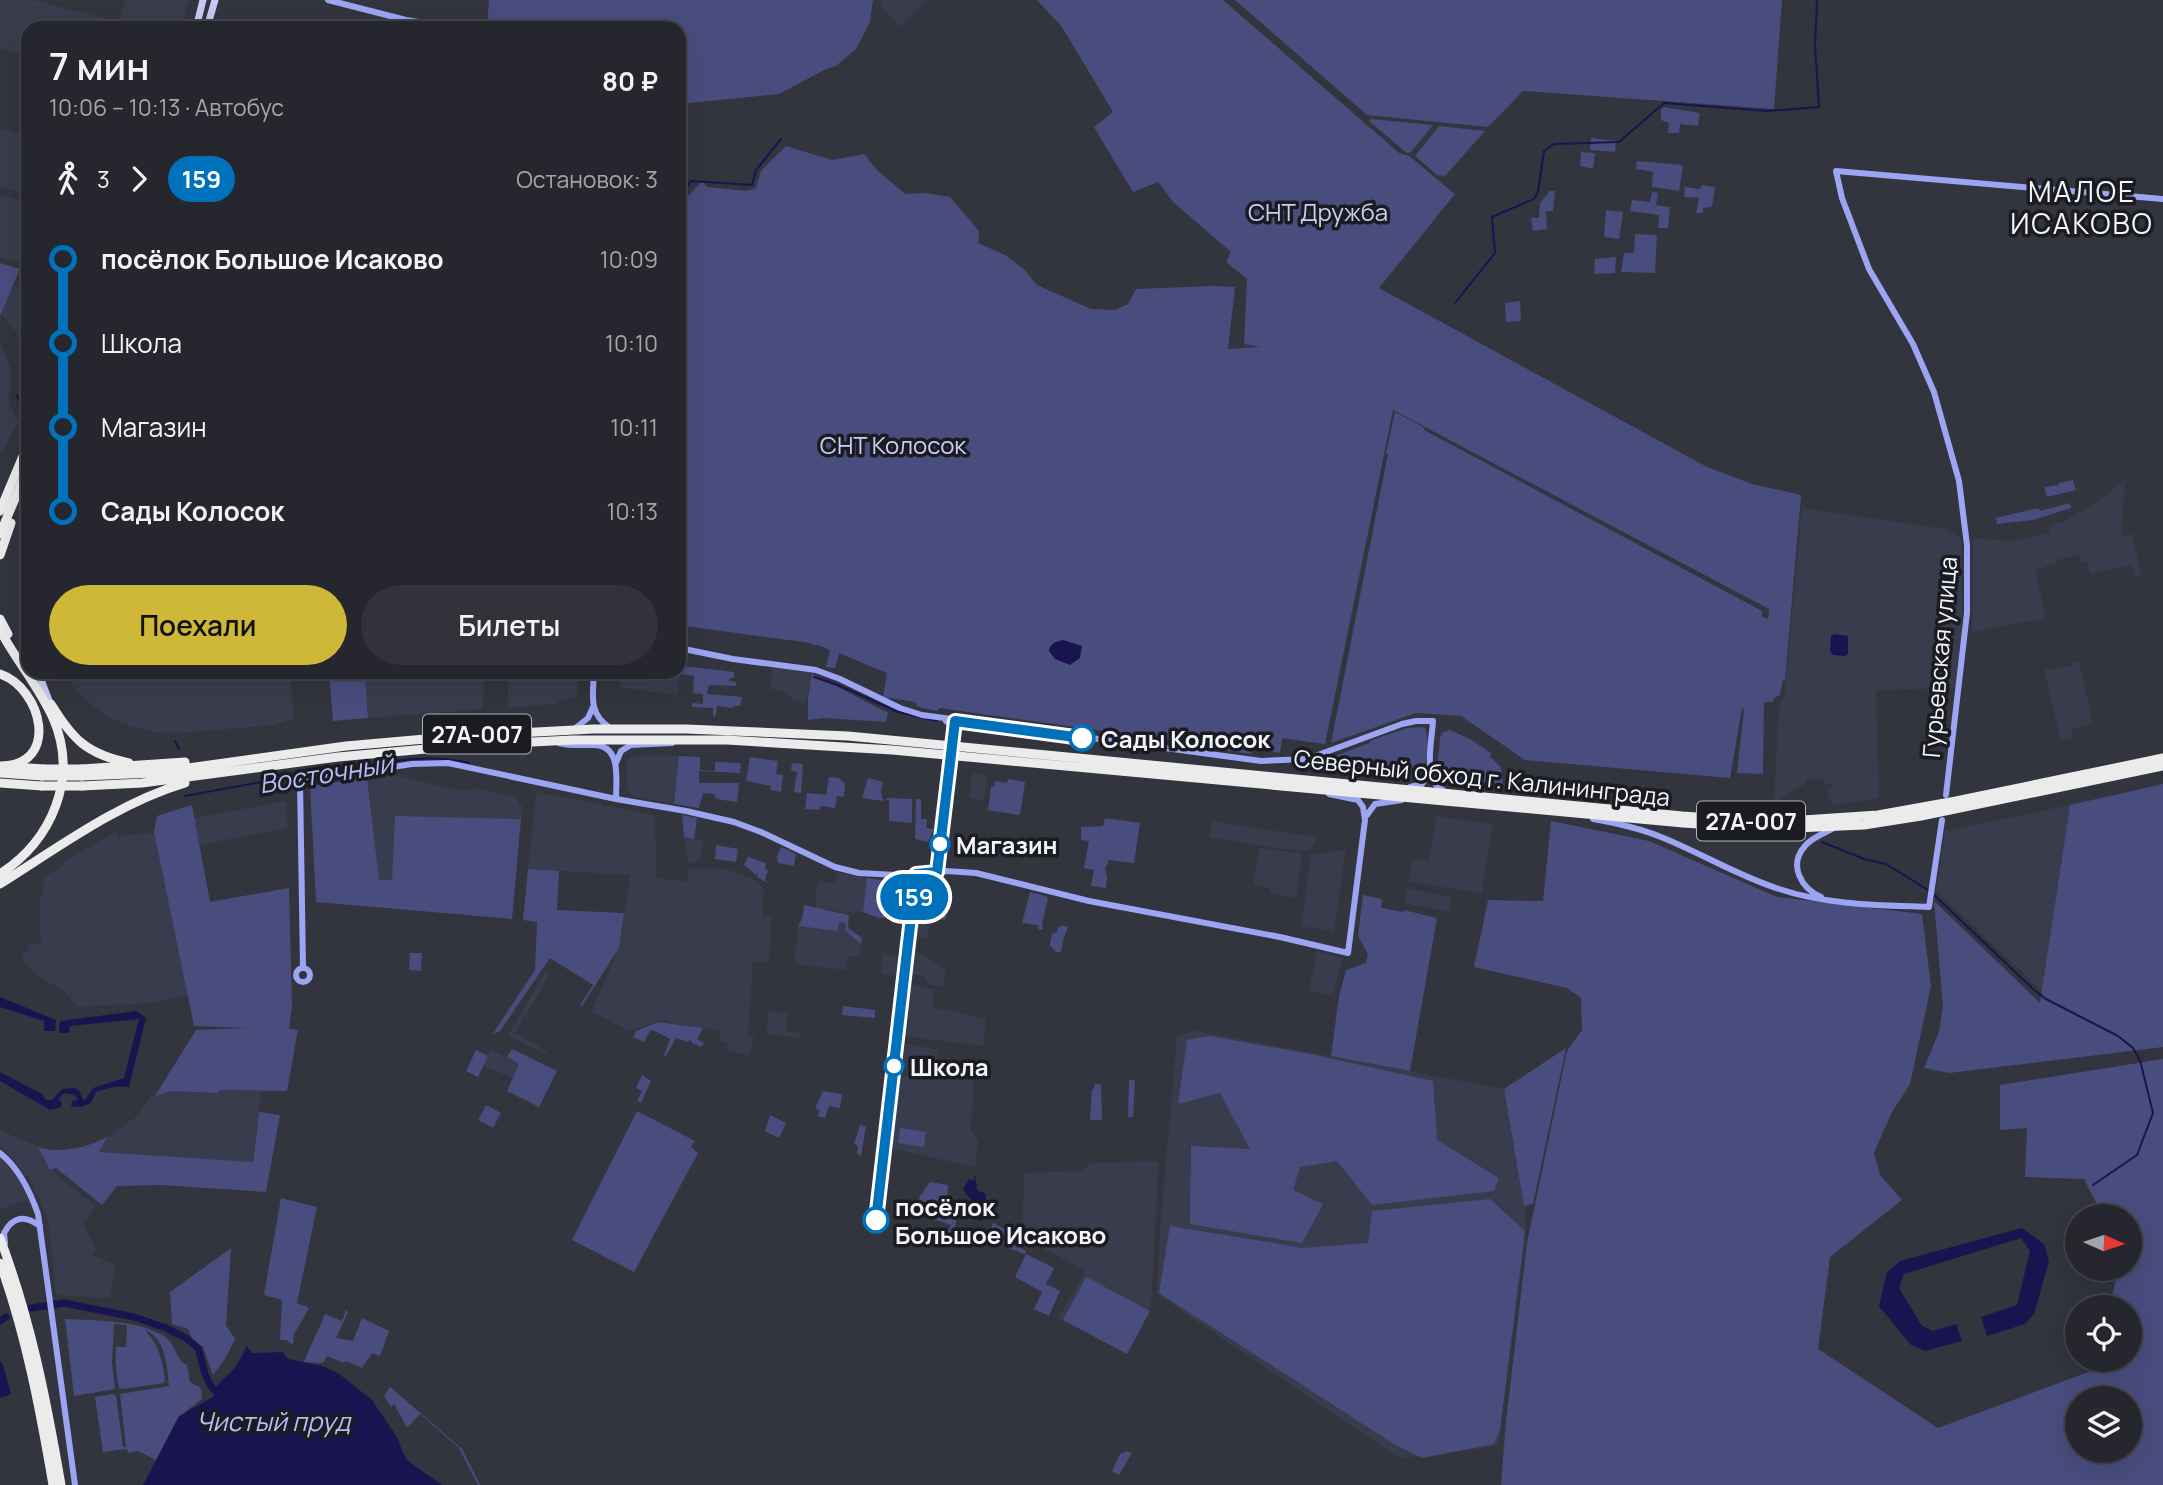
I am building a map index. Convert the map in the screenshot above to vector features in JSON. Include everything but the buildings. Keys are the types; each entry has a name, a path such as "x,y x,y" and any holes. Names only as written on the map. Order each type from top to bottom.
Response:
{"highway":[{"path":"0,496 21,458"},
{"path":"0,511 21,461"},
{"path":"0,534 21,491"},
{"path":"0,555 21,494"},
{"path":"0,619 21,656"},
{"path":"0,630 21,665"},
{"path":"0,674 20,687 34,709 40,728 38,744 29,757 15,765 0,766"},
{"path":"0,874 29,851 48,824 58,800 61,748 54,721 29,679"},
{"path":"35,679 72,734 91,750 118,761 155,765"},
{"name":"Северный обход г. Калининграда","path":"82,777 152,773 399,741 573,730 753,731 848,736 1717,819 1810,821 1871,816 1931,806 2163,758"},
{"name":"Северный обход г. Калининграда","path":"82,777 142,783 381,752 548,741 768,742 892,750 1747,828 1837,827 1921,816 2163,766"},
{"path":"0,773 82,777 155,765 264,757"},
{"path":"0,766 43,777"},
{"path":"0,884 138,800 165,789 222,773"},
{"path":"0,783 43,777 82,777"},
{"path":"0,1238 4,1261 44,1385 61,1485"},
{"path":"20,1310 53,1485"}],"main road":[{"path":"198,21 203,0"},
{"path":"210,21 215,0"},
{"path":"41,679 50,702"}],"street":[{"path":"328,0 413,21"},
{"name":"Гурьевская улица","path":"1946,795 1967,613 1967,545 1959,481 1930,379 1902,323 1869,269 1842,198 1836,171 2163,200"},
{"path":"686,649 733,659 816,670 900,708 941,719 1229,757 1294,761 1314,757 1402,724 1421,720 1428,724 1433,732 1430,770 1437,788 1472,795"},
{"path":"573,730 588,718 593,705 594,679"},
{"path":"593,705 597,716 612,729"},
{"path":"941,719 950,724 954,735"},
{"path":"954,735 955,721"},
{"path":"954,735 959,725 967,722"},
{"path":"616,765 621,751 631,745 664,744 682,740"},
{"path":"548,741 566,745 602,746 612,752 616,765 616,799"},
{"path":"303,967 300,781 436,762 694,812 746,826 835,867 874,874 953,871 976,873 1089,901 1280,937 1348,953 1365,820 1363,807 1357,800 1315,790"},
{"path":"937,872 950,764"},
{"path":"1381,786 1418,786 1425,781 1430,770"},
{"path":"601,796 616,788"},
{"path":"616,788 628,801"},
{"path":"1365,820 1375,804 1417,799"},
{"path":"1557,812 1648,832 1762,883 1795,894 1825,900 1929,904 1942,820"},
{"path":"1825,900 1801,881 1798,862 1800,852 1807,843 1837,827"},
{"path":"938,862 953,871"},
{"path":"874,1228 916,874"},
{"path":"0,1153 9,1160 33,1197 40,1226 75,1485"},
{"path":"4,1261 4,1233 15,1219 32,1220 40,1226"}],"shaded area":[{"path":"0,0 33,0 108,19 21,21 21,54 0,49"},
{"path":"125,0 189,0 184,21 120,21"},
{"path":"881,0 927,0 901,27 881,6"},
{"path":"0,129 21,134 21,193 0,187"},
{"path":"0,195 21,200 21,262 0,257"},
{"path":"0,282 21,287 21,345 16,333 0,312"},
{"path":"0,342 11,368 9,404 19,422 0,454"},
{"path":"2125,479 2121,536 2132,534 2141,575 2135,577 2132,565 2090,574 2087,562 2082,563 2080,555 2057,560 2057,563 2035,570 2046,618 1972,632 1973,538 2012,541 2049,533 2049,526 2062,522 2096,503"},
{"path":"1802,508 1946,529 1961,538 1962,635 1956,688 1876,690 1879,798 1836,805 1828,798 1828,788 1833,788 1833,785 1824,784 1824,780 1807,779 1805,784 1774,802 1778,718 1780,702 1784,699"},
{"path":"2079,661 2093,724 2071,729 2073,739 2061,741 2044,670 2072,666 2072,662"},
{"path":"773,667 812,673 806,702 794,700 783,691 770,689"},
{"path":"68,679 291,679 294,718 274,725 177,733 155,732 112,719 93,707"},
{"path":"365,679 485,679 483,709 368,718"},
{"path":"509,679 579,679 576,698 557,700 557,704 507,708"},
{"path":"621,679 680,679 677,695 620,688"},
{"path":"679,756 674,804 632,796 627,788 626,765 630,757"},
{"path":"972,773 987,776 984,801 969,798"},
{"path":"395,775 461,791 477,788 518,798 518,804 522,805 521,819 396,817 392,881 379,880 367,778"},
{"path":"536,792 655,815 656,878 688,882 687,870 726,869 755,880 764,889 762,916 772,917 769,959 767,962 753,961 748,1035 754,1036 749,1056 726,1050 728,1043 719,1040 722,1031 659,1021 630,1031 591,1012 619,948 630,875 528,869"},
{"path":"286,801 287,828 199,845 194,818"},
{"path":"2070,805 2042,991 1936,891 1945,831"},
{"path":"1436,816 1493,824 1482,893 1409,882 1412,859 1429,861"},
{"path":"1211,821 1318,836 1310,851 1289,850 1209,837"},
{"path":"117,831 118,836 154,833 188,995 150,1003 78,1007 64,991 29,968 22,960 23,954 28,951 29,944 41,943 39,901 43,892 44,876 60,869 65,861"},
{"path":"684,837 704,840 700,860 688,864"},
{"path":"1259,848 1302,853 1296,898 1270,893 1270,888 1253,885"},
{"path":"1346,849 1334,932 1301,926 1311,854"},
{"path":"837,872 867,878 863,912 816,908 815,895 819,881 834,884"},
{"path":"1407,888 1452,897 1449,912 1404,903"},
{"path":"839,922 846,923 845,932 861,944 859,956 847,956 846,970 794,964 798,926 837,931"},
{"path":"917,922 931,924 927,938 916,938"},
{"path":"913,951 926,956 946,970 942,987 930,985 924,976 911,974"},
{"path":"1317,951 1343,958 1333,995 1309,991"},
{"path":"883,953 899,958 897,976 881,974"},
{"path":"545,972 550,974 515,1033 547,1051 545,1054 508,1036"},
{"path":"909,984 934,989 933,1009 986,1019 983,1046 903,1036"},
{"path":"769,1011 788,1013 786,1032 801,1034 800,1038 766,1034"},
{"path":"1192,1030 1504,1089 1526,1216 1525,1243 1498,1446 1399,1458 1157,1294 1160,1228 1177,1037"},
{"path":"902,1043 940,1050 932,1070 932,1078 974,1080 971,1130 978,1141 975,1167 894,1149 888,1145 896,1077 907,1076 907,1067 899,1067"},
{"path":"491,1050 520,1063 513,1078 483,1066"},
{"path":"218,1090 261,1091 253,1162 98,1152 107,1137 136,1117 150,1097 172,1091 217,1093"},
{"path":"0,1130 38,1147 51,1170 94,1205 84,1226 96,1249 92,1255 116,1265 110,1298 56,1295 48,1220 28,1175 25,1177 14,1160 0,1146"},
{"path":"0,1157 16,1176 29,1199 0,1209"},
{"path":"1159,1161 1151,1307 1128,1354 1058,1318 1086,1271 1022,1237 1024,1173 1082,1171 1090,1163"}],"green space":[{"path":"489,0 873,0 870,22 856,49 836,66 779,94 686,103 686,21 487,21"},
{"path":"1037,0 1223,0 1399,153 1409,156 1455,194 1379,288 1707,467 1752,484 1801,495 1785,680 1780,695 1774,698 1773,702 1764,702 1763,774 1737,773 1742,708 1730,778 1525,760 1461,716 1416,713 1331,743 1395,412 1762,611 1762,617 1768,619 1769,609 1393,410 1325,744 1282,738 1280,753 1253,748 1251,754 1215,749 1214,741 1211,746 939,708 938,711 918,707 915,702 883,697 887,673 839,653 835,668 826,667 830,650 818,645 686,626 686,198 702,181 707,187 747,191 756,188 761,171 786,146 832,160 864,154 878,171 905,194 925,193 950,197 979,231 978,243 1005,255 1025,270 1037,285 1091,309 1115,310 1128,304 1136,289 1235,287 1228,349 1260,347 1244,344 1247,279 1226,262 1231,252 1174,203 1158,182 1133,192 1094,127 1113,112 1062,27"},
{"path":"1235,0 1782,0 1774,109 1523,91 1488,127 1367,115"},
{"path":"1664,107 1700,113 1698,126 1680,124 1679,133 1668,133 1669,123 1661,120 1661,109"},
{"path":"1371,119 1433,125 1411,152 1407,153 1369,121"},
{"path":"1439,126 1485,131 1445,176 1437,175 1415,156"},
{"path":"1591,138 1616,141 1615,152 1590,150"},
{"path":"1581,152 1595,153 1593,169 1580,166"},
{"path":"1637,161 1683,165 1679,191 1652,187 1653,172 1636,169"},
{"path":"1702,185 1715,187 1712,207 1703,208 1703,213 1696,213 1699,198 1684,197 1685,187 1700,189"},
{"path":"1550,191 1555,191 1553,211 1546,211 1547,229 1533,231 1531,218 1539,218 1540,203"},
{"path":"1652,192 1658,193 1656,205 1670,207 1668,228 1658,228 1659,215 1630,211 1632,200 1650,202"},
{"path":"1606,210 1623,212 1619,239 1604,237"},
{"path":"1635,234 1657,235 1655,273 1621,272 1624,253 1634,253"},
{"path":"1616,257 1615,273 1594,274 1595,259"},
{"path":"0,263 20,269 0,316"},
{"path":"1520,301 1521,321 1506,322 1505,303"},
{"path":"2073,480 2076,490 2047,497 2044,487"},
{"path":"2070,503 2071,508 2033,520 1997,524 1996,518"},
{"path":"686,666 734,672 734,677 729,681 736,682 736,686 709,685 707,694 742,697 740,706 717,706 716,715 713,717 713,708 692,707 692,703 703,704 703,694 693,693 694,676 686,675"},
{"path":"812,673 820,680 888,713 886,722 824,718 808,720"},
{"path":"330,679 365,679 368,718 333,721"},
{"path":"1407,728 1425,728 1427,734 1427,757 1422,770 1412,778 1320,770 1322,761 1372,740"},
{"path":"1450,730 1491,753 1490,757 1501,767 1503,784 1443,779 1437,771 1440,738 1443,732"},
{"path":"679,756 700,757 700,770 715,771 715,762 741,763 740,773 699,771 699,783 739,783 737,802 716,799 714,794 703,793 699,808 674,804"},
{"path":"750,757 778,761 776,774 783,775 781,792 770,790 771,786 746,781"},
{"path":"792,763 803,764 801,793 794,792 797,772 791,770"},
{"path":"829,777 839,778 845,784 844,797 837,796 835,808 821,806 820,810 805,809 807,793 826,795"},
{"path":"367,778 379,880 392,880 395,816 521,819 512,919 316,902 310,786"},
{"path":"868,778 883,782 883,801 862,798"},
{"path":"1008,779 1025,782 1020,815 988,810 991,787 994,787 995,781 1007,783"},
{"path":"2163,784 2163,1047 1949,1073 1924,1068 1939,1032 1943,1006 1934,901 2040,1003 2070,805"},
{"path":"912,799 912,823 889,821 889,800 885,800"},
{"path":"916,799 921,799 921,819 927,819 926,828 934,829 928,842 915,839"},
{"path":"192,805 210,902 289,888 292,1006 289,1029 298,1030 287,1091 172,1091 155,1096 196,1030 248,1028 194,1026 154,832 157,816"},
{"path":"682,815 697,818 694,839 684,837"},
{"path":"1105,818 1140,823 1134,863 1109,860 1105,869 1106,888 1091,886 1094,870 1084,868 1089,841 1081,840 1081,827 1103,826"},
{"path":"1551,821 1649,841 1777,897 1922,914 1931,986 1910,1084 1892,1112 1874,1153 1880,1175 1902,1200 1830,1257 1818,1349 1938,1428 2088,1372 2142,1372 2142,1295 2112,1295 2116,1281 2142,1281 2142,1204 2097,1204 2084,1179 2025,1177 2027,1128 2000,1130 2000,1085 2163,1059 2163,1485 1501,1485 1527,1243 1567,1051 1582,1030 1581,998 1567,988 1474,967 1488,900 1543,901"},
{"path":"716,845 738,849 736,862 715,859"},
{"path":"781,847 796,854 794,866 778,863"},
{"path":"748,857 766,863 765,869 768,870 765,880 772,885 757,877 758,872 756,875 744,865"},
{"path":"528,869 559,871 557,910 624,913 619,948 582,1006 580,1005 593,985 550,958 500,1031 492,1035 535,970 537,922 523,920"},
{"path":"867,878 881,880 879,898 883,898 882,904 895,908 893,917 879,918 863,912"},
{"path":"1030,892 1048,897 1043,930 1038,929 1038,925 1022,923"},
{"path":"1363,895 1382,899 1381,908 1437,918 1410,1071 1331,1056 1339,996 1346,970 1366,963 1368,954 1358,936"},
{"path":"940,901 951,905 945,920 932,917 934,910 938,910"},
{"path":"804,905 849,915 848,928 862,938 861,944 845,931 846,923 839,922 838,931 798,926"},
{"path":"1062,925 1068,927 1061,952 1056,952 1050,945 1052,934"},
{"path":"410,953 422,953 421,971 409,970"},
{"path":"843,1006 875,1010 875,1018 842,1015"},
{"path":"658,1022 703,1028 697,1039 704,1043 701,1047 690,1039 688,1042 676,1038 666,1056 664,1055 670,1039 653,1030 644,1042 633,1037 636,1031"},
{"path":"1210,1036 1310,1054 1433,1081 1437,1140 1499,1178 1494,1191 1372,1205 1337,1161 1300,1167 1293,1190 1323,1204 1302,1243 1190,1224 1191,1146 1250,1149 1220,1093 1178,1104 1187,1040"},
{"path":"1566,1048 1533,1204 1524,1206 1504,1089"},
{"path":"512,1049 557,1071 539,1107 507,1091 519,1064 507,1057"},
{"path":"476,1050 488,1056 478,1077 466,1071"},
{"path":"642,1075 651,1081 641,1103 637,1101 642,1091 636,1088"},
{"path":"1129,1080 1135,1080 1133,1117 1128,1117"},
{"path":"1095,1084 1101,1084 1102,1120 1090,1120 1092,1089"},
{"path":"823,1091 842,1094 840,1108 829,1106 825,1118 817,1116 820,1111 815,1108"},
{"path":"486,1105 501,1113 493,1128 478,1120"},
{"path":"637,1111 695,1141 691,1147 698,1153 634,1272 572,1240"},
{"path":"259,1112 280,1115 266,1192 161,1185 117,1186 102,1205 56,1168 50,1170 38,1147 73,1149 107,1137 99,1152 253,1162"},
{"path":"770,1115 786,1123 779,1138 765,1131"},
{"path":"860,1125 866,1126 861,1156 857,1154 858,1146 854,1144"},
{"path":"900,1128 926,1132 924,1147 898,1143"},
{"path":"930,1182 948,1185 947,1212 957,1214 954,1235 948,1232 951,1225 910,1211 911,1204 918,1202"},
{"path":"281,1198 317,1207 297,1303 309,1308 294,1334 293,1345 286,1340 280,1340 282,1300 264,1295"},
{"path":"1490,1199 1525,1231 1500,1430 1494,1444 1422,1458 1394,1444 1159,1293 1170,1226 1303,1248 1368,1243 1372,1211"},
{"path":"993,1223 1025,1240 1022,1249 1026,1251 1025,1254 1002,1243 1005,1237 990,1230"},
{"path":"231,1248 226,1325 235,1339 213,1375 203,1347 193,1341 188,1329 172,1324 170,1292"},
{"path":"1026,1254 1054,1268 1046,1284 1060,1291 1049,1316 1034,1309 1042,1292 1015,1277"},
{"path":"1086,1277 1150,1311 1127,1354 1063,1320"},
{"path":"346,1310 348,1312 336,1338 353,1341 362,1318 389,1331 380,1356 372,1353 362,1368 327,1356 323,1363 304,1362 325,1314 342,1321"},
{"path":"65,1319 116,1322 152,1330 171,1342 180,1359 187,1365 190,1382 201,1388 202,1399 186,1411 156,1460 138,1451 128,1453 127,1449 103,1452 95,1397 112,1394 116,1396 123,1447 126,1447 120,1394 169,1386 164,1354 157,1339 145,1330 159,1353 164,1383 119,1388 116,1347 126,1347 127,1325 114,1324 112,1362 115,1389 74,1396"},
{"path":"390,1387 462,1449 480,1485 459,1448 420,1414 407,1428 394,1404 391,1407 384,1396"},
{"path":"1127,1451 1132,1453 1119,1475 1112,1471 1120,1454"}],"water":[{"path":"1831,636 1848,636 1848,654 1845,656 1833,655 1830,651"},
{"path":"1063,640 1082,646 1080,658 1070,665 1055,659 1049,651 1052,645"},
{"path":"0,997 56,1020 55,1031 44,1031 44,1021 0,1007"},
{"path":"137,1011 146,1018 129,1087 112,1087 96,1092 91,1103 81,1107 71,1106 72,1101 78,1100 75,1095 64,1093 58,1100 62,1102 61,1107 50,1110 0,1081 0,1072 42,1094 46,1100 52,1100 62,1089 75,1088 83,1100 86,1099 93,1088 124,1078 139,1019 70,1026 69,1033 59,1033 60,1021"},
{"path":"975,1176 977,1190 986,1194 985,1218 979,1221 972,1212 977,1212 979,1207 963,1189 969,1179 973,1181"},
{"path":"2022,1228 2044,1244 2049,1261 2034,1314 2025,1324 1987,1336 1981,1317 2017,1305 2030,1251 2021,1238 1904,1274 1899,1288 1922,1326 1933,1331 1956,1324 1962,1341 1925,1351 1911,1345 1879,1306 1887,1272 1900,1261"},
{"name":"Чистый пруд","path":"247,1346 252,1353 283,1352 288,1359 322,1366 338,1373 372,1400 397,1437 408,1461 442,1485 143,1485 179,1416 213,1397 216,1388 236,1366"},
{"path":"0,1360 11,1394 0,1398"}],"waterway":[{"path":"1455,303 1495,253 1492,217 1534,199 1538,192 1544,151 1554,144 1619,142 1664,103 1767,111 1819,107 1815,45 1817,0"},
{"name":"Восточный","path":"686,188 691,181 752,185 756,170 781,139"},
{"path":"17,395 21,405"},
{"path":"814,677 898,712 937,721"},
{"name":"Восточный","path":"175,741 179,749"},
{"name":"Восточный","path":"185,796 391,761 438,759 469,763"},
{"path":"1822,842 1864,859 1886,864 1928,890"},
{"path":"1932,893 2032,988 2046,999 2118,1036 2133,1048 2140,1060 2153,1113 2137,1155 2093,1185"},
{"path":"31,1308 64,1303 134,1317 166,1328 186,1338 198,1348 207,1380 221,1396"},
{"path":"0,1321 6,1317"}],"bus line":[{"name":"159","path":"876,1220 916,874 937,872 955,721 1082,738"}],"place":[{"name":"Сады Колосок","path":"1082,738"},
{"name":"Магазин","path":"940,844"},
{"name":"Школа","path":"894,1066"},
{"name":"посёлок Большое Исаково","path":"876,1220"}],"district":[{"name":"МАЛОЕ ИСАКОВО","path":"2082,207"}],"park label":[{"name":"СНТ Дружба","path":"1318,211"},
{"name":"СНТ Колосок","path":"893,444"}]}
